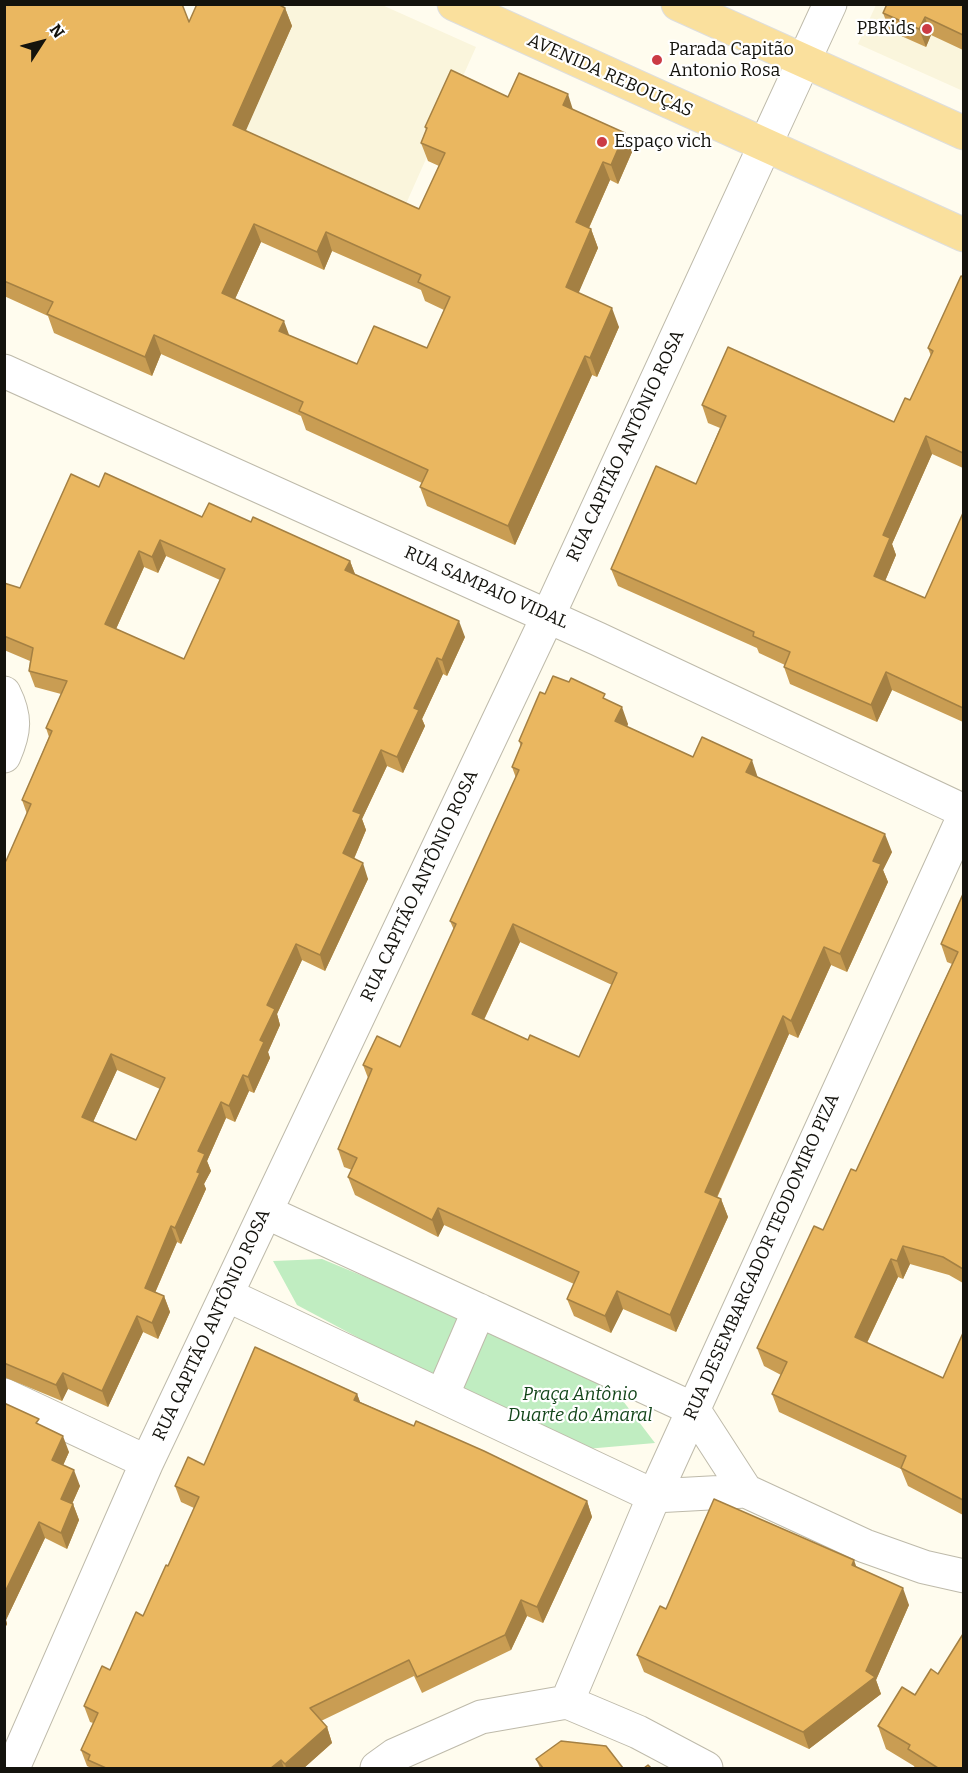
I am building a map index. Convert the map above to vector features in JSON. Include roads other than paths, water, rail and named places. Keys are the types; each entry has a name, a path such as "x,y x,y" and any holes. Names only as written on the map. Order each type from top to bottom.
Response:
{"main road":[{"name":"AVENIDA REBOUÇAS","path":"454,4 963,235"},
{"path":"678,4 963,134"}],"street":[{"name":"RUA CAPITÃO ANTÔNIO ROSA","path":"13,1768 147,1462 548,616 830,4"},
{"name":"RUA SAMPAIO VIDAL","path":"5,372 548,616 963,811"},
{"path":"4,693 14,713 11,740 4,756"},
{"name":"RUA DESEMBARGADOR TEODOMIRO PIZA","path":"567,1702 654,1496 963,816"},
{"path":"266,1212 693,1409 746,1491"},
{"path":"227,1295 654,1496 746,1491 865,1546 924,1567 963,1576"},
{"path":"442,1396 479,1310"},
{"path":"4,1395 147,1462"},
{"path":"377,1768 395,1755 481,1717 567,1702 638,1732 706,1768"}],"place":[{"name":"PBKids","path":"927,29"},
{"name":"Parada Capitão Antonio Rosa","path":"657,60"},
{"name":"Espaço vich","path":"602,142"}],"park label":[{"name":"Praça Antônio Duarte do Amaral","path":"580,1405"}]}
